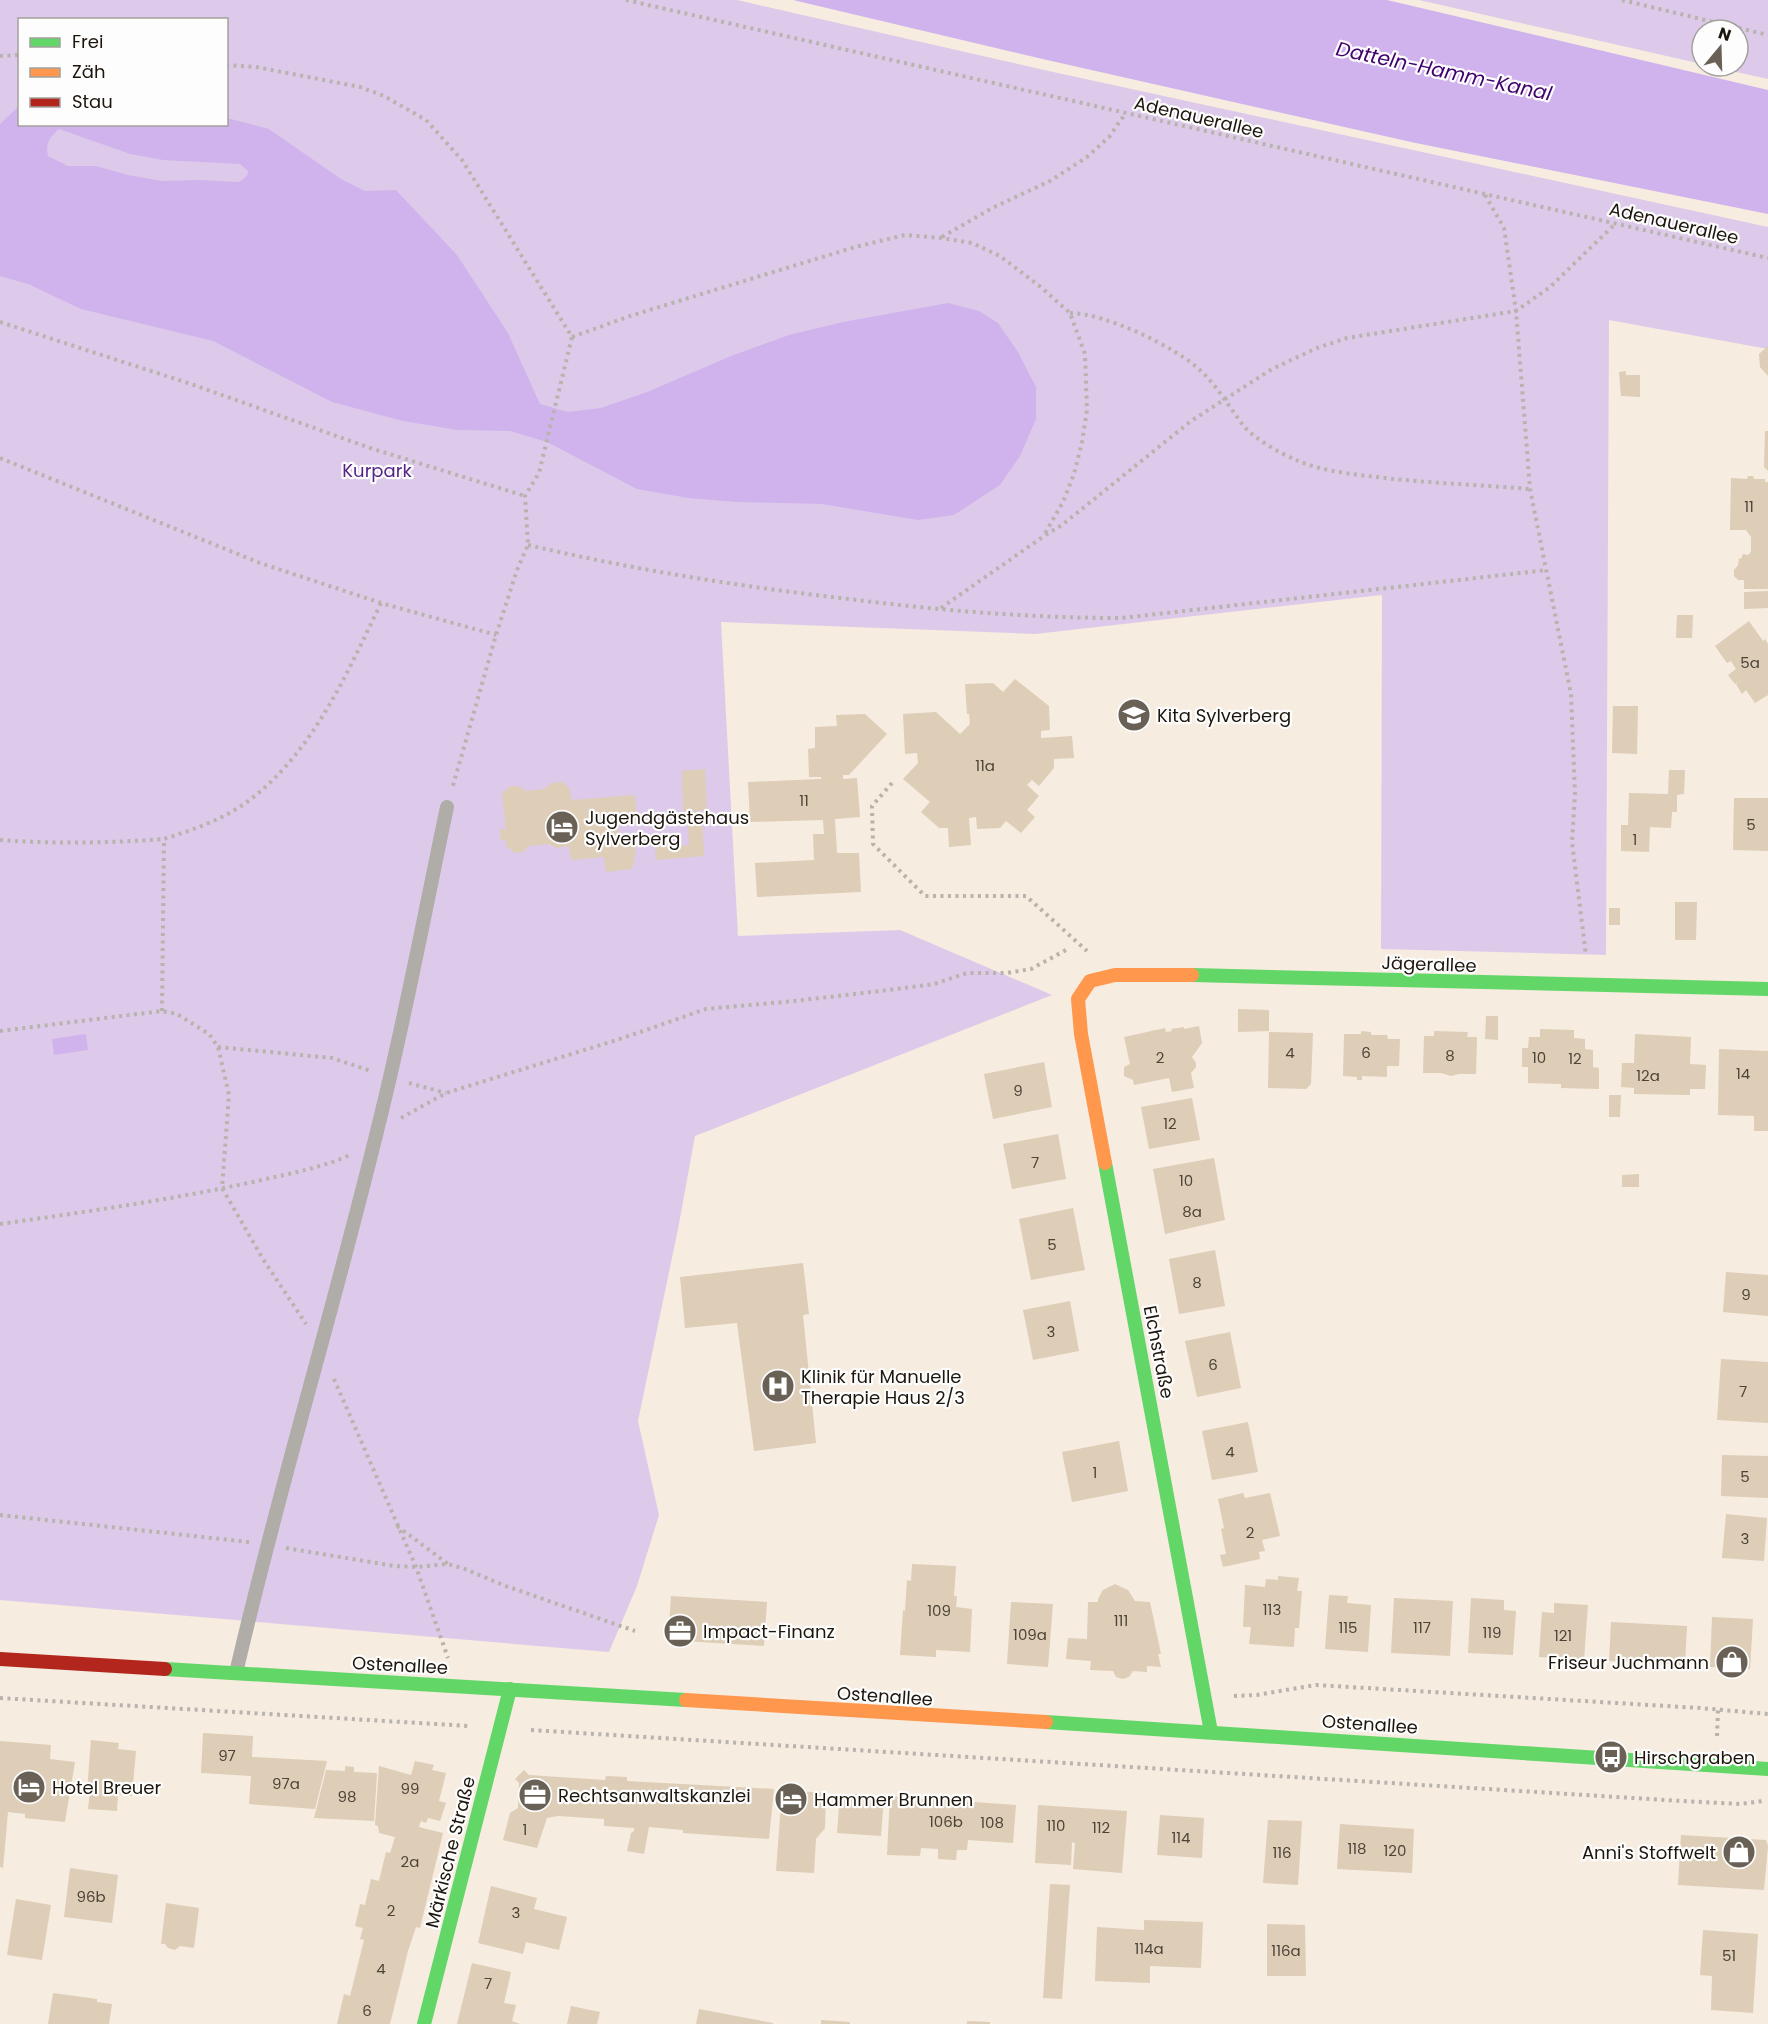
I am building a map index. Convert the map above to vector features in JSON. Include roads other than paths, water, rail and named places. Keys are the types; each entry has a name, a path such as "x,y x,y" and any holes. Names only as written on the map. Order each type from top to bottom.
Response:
{"street":[{"name":"Jägerallee","path":"1090,981 1115,975 1139,974 1768,989"},
{"name":"Elchstraße","path":"1090,981 1078,999 1081,1034 1211,1732"},
{"name":"Ostenallee","path":"0,1659 1211,1732 1768,1769"},
{"name":"Märkische Straße","path":"424,2024 510,1689"}],"lane":[{"path":"236,1674 267,1544 321,1348 390,1078 447,807"}],"water":[{"name":"Datteln-Hamm-Kanal","path":"793,0 1387,0 1690,72 1690,78 1717,78 1768,90 1768,214 1411,142"},
{"path":"18,107 18,126 228,126 228,118 269,129 341,179 365,191 396,190 457,255 508,333 540,404 568,412 601,408 789,335 843,322 948,303 979,311 998,323 1018,352 1036,387 1036,419 1020,456 1000,485 954,515 918,520 822,504 736,502 688,498 637,489 547,442 510,431 457,430 403,421 332,402 213,341 81,309 28,284 0,276 0,124","holes":["59,129 130,154 163,160 240,164 248,171 247,176 239,182 162,181 96,166 68,166 48,156 47,148 51,138"]},
{"path":"86,1034 88,1050 54,1055 52,1039"}],"place":[{"name":"Kita Sylverberg","path":"1134,715"},
{"name":"Jugendgästehaus Sylverberg","path":"562,827"},
{"name":"Klinik für Manuelle Therapie Haus 2/3","path":"778,1386"},
{"name":"Impact-Finanz","path":"680,1631"},
{"name":"Friseur Juchmann","path":"1732,1662"},
{"name":"Hirschgraben","path":"1611,1757"},
{"name":"Hotel Breuer","path":"29,1787"},
{"name":"Rechtsanwaltskanzlei","path":"535,1795"},
{"name":"Hammer Brunnen","path":"791,1799"},
{"name":"Anni's Stoffwelt","path":"1739,1852"}],"park label":[{"name":"Kurpark","path":"377,470"}]}
